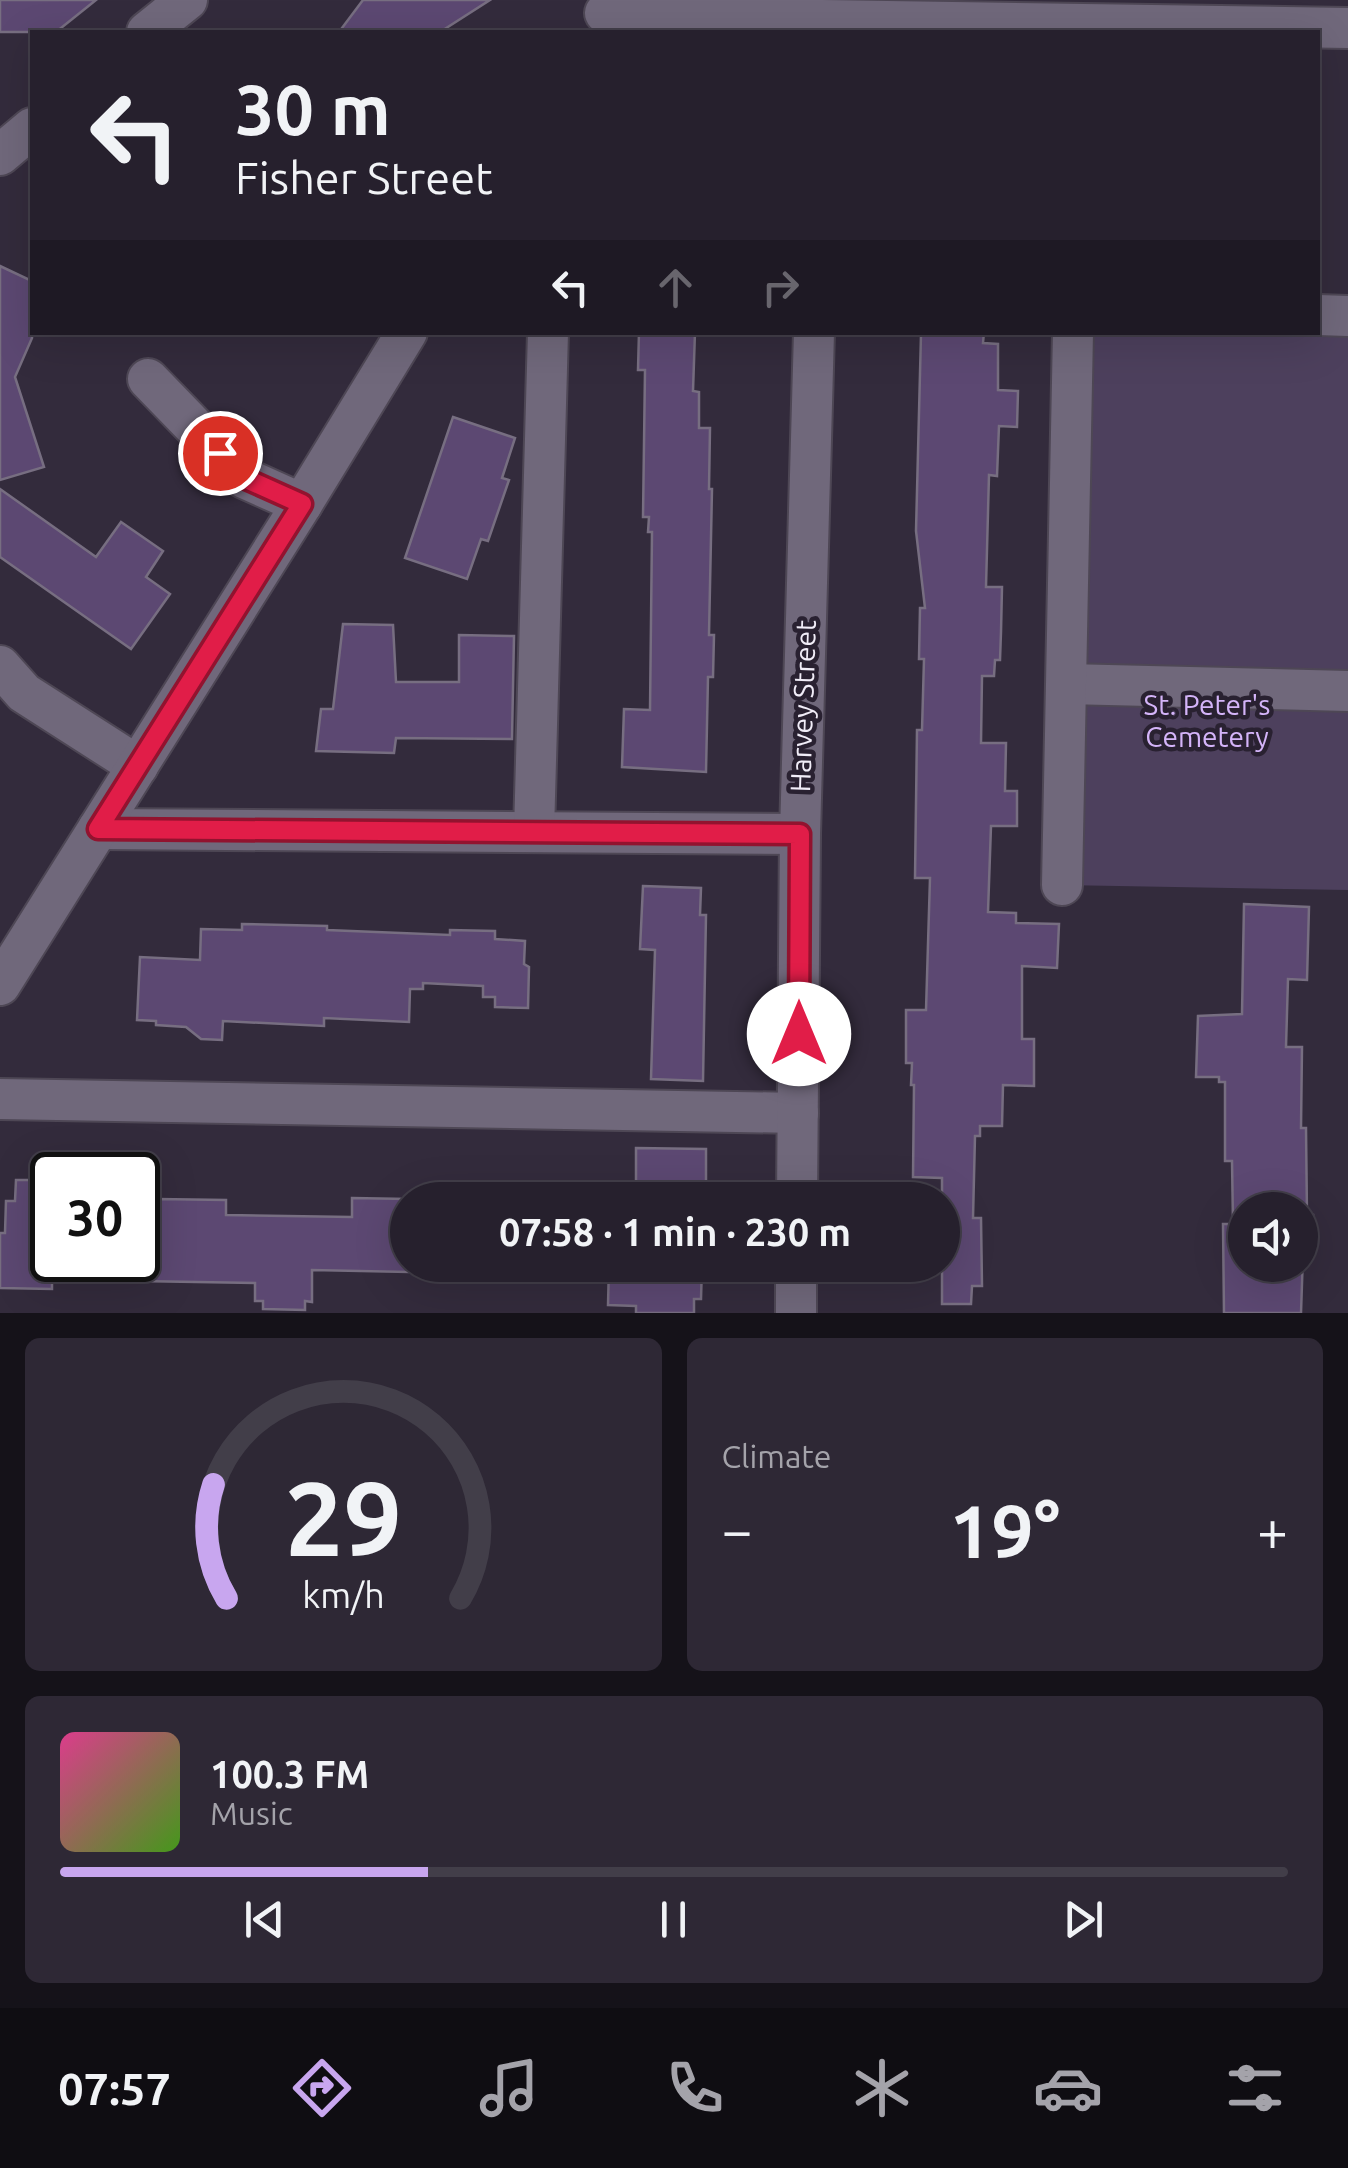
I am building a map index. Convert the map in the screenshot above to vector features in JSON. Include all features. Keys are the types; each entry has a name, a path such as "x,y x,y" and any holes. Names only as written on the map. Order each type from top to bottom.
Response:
{"street":[{"path":"150,30 186,0"},
{"path":"603,15 822,26 1078,28 1216,13 1348,28"},
{"path":"0,155 30,130"},
{"path":"1320,315 1348,316"},
{"path":"0,985 405,335"},
{"path":"534,832 548,335"},
{"name":"Harvey Street","path":"797,1182 800,834 814,335"},
{"path":"1062,885 1073,335"},
{"path":"148,379 244,478 302,504"},
{"path":"0,666 24,693 138,766"},
{"path":"1067,684 1348,691"},
{"path":"98,829 800,834"},
{"path":"0,1100 798,1113"},
{"path":"796,1282 796,1313"}],"green space":[{"name":"St. Peter's Cemetery","path":"1348,316 1348,890 1062,885 1073,335 1320,335 1320,331"}],"building":[{"path":"0,0 96,0 58,30 0,32"},
{"path":"363,0 490,0 443,30 340,30"},
{"path":"0,266 30,280 32,338 15,377 44,467 0,480"},
{"path":"639,335 695,335 693,391 699,392 699,428 710,428 712,489 709,635 714,635 713,677 708,677 706,772 622,767 624,709 650,710 652,532 648,532 649,517 643,517 645,370 638,370"},
{"path":"921,335 984,335 983,343 998,344 998,390 1018,391 1017,427 999,426 997,476 989,475 986,587 1002,587 1001,632 1000,660 995,660 994,676 982,676 981,743 1006,743 1005,791 1017,791 1017,826 991,826 988,912 1016,913 1016,923 1059,924 1057,968 1022,966 1022,1039 1034,1039 1034,1086 1003,1085 1002,1126 980,1126 980,1136 975,1136 973,1218 981,1218 982,1286 972,1286 971,1304 942,1304 942,1282 960,1282 960,1182 913,1177 914,1085 912,1063 906,1063 906,1010 926,1010 930,878 915,878 917,730 922,730 924,659 919,659 920,608 925,608 916,531"},
{"path":"453,417 515,438 502,478 509,480 488,541 481,539 467,579 405,558"},
{"path":"0,489 96,557 121,522 163,551 146,577 170,594 131,649 0,557"},
{"path":"343,624 393,625 396,682 459,682 459,635 514,636 512,739 396,738 394,753 316,751 321,709 333,709"},
{"path":"643,886 701,888 700,915 706,915 703,1081 651,1079 655,950 640,949"},
{"path":"1244,904 1309,907 1307,980 1288,979 1286,1047 1302,1047 1301,1128 1306,1128 1307,1192 1232,1192 1232,1161 1225,1161 1225,1082 1219,1082 1219,1077 1196,1077 1198,1016 1242,1014"},
{"path":"242,924 450,935 450,930 495,931 495,939 525,941 528,1008 495,1007 495,997 483,997 483,986 423,983 423,989 410,989 409,1022 324,1018 324,1026 223,1021 222,1040 201,1039 186,1027 137,1020 140,957 200,960 201,929 242,930"},
{"path":"636,1148 706,1149 706,1182 636,1182"},
{"path":"16,1180 30,1180 30,1282 52,1282 52,1289 0,1288 0,1233 5,1233 6,1201 15,1201"},
{"path":"352,1198 390,1199 390,1272 312,1270 312,1302 305,1301 305,1310 263,1309 263,1301 255,1301 255,1283 160,1281 160,1199 226,1200 226,1215 352,1217"},
{"path":"1223,1224 1228,1224 1228,1282 1302,1282 1301,1313 1224,1313"},
{"path":"609,1282 702,1282 701,1299 694,1299 694,1313 636,1313 636,1306 608,1305"}],"route":[{"path":"220,453 244,478 302,504 98,829 800,834 799,1034"}]}
